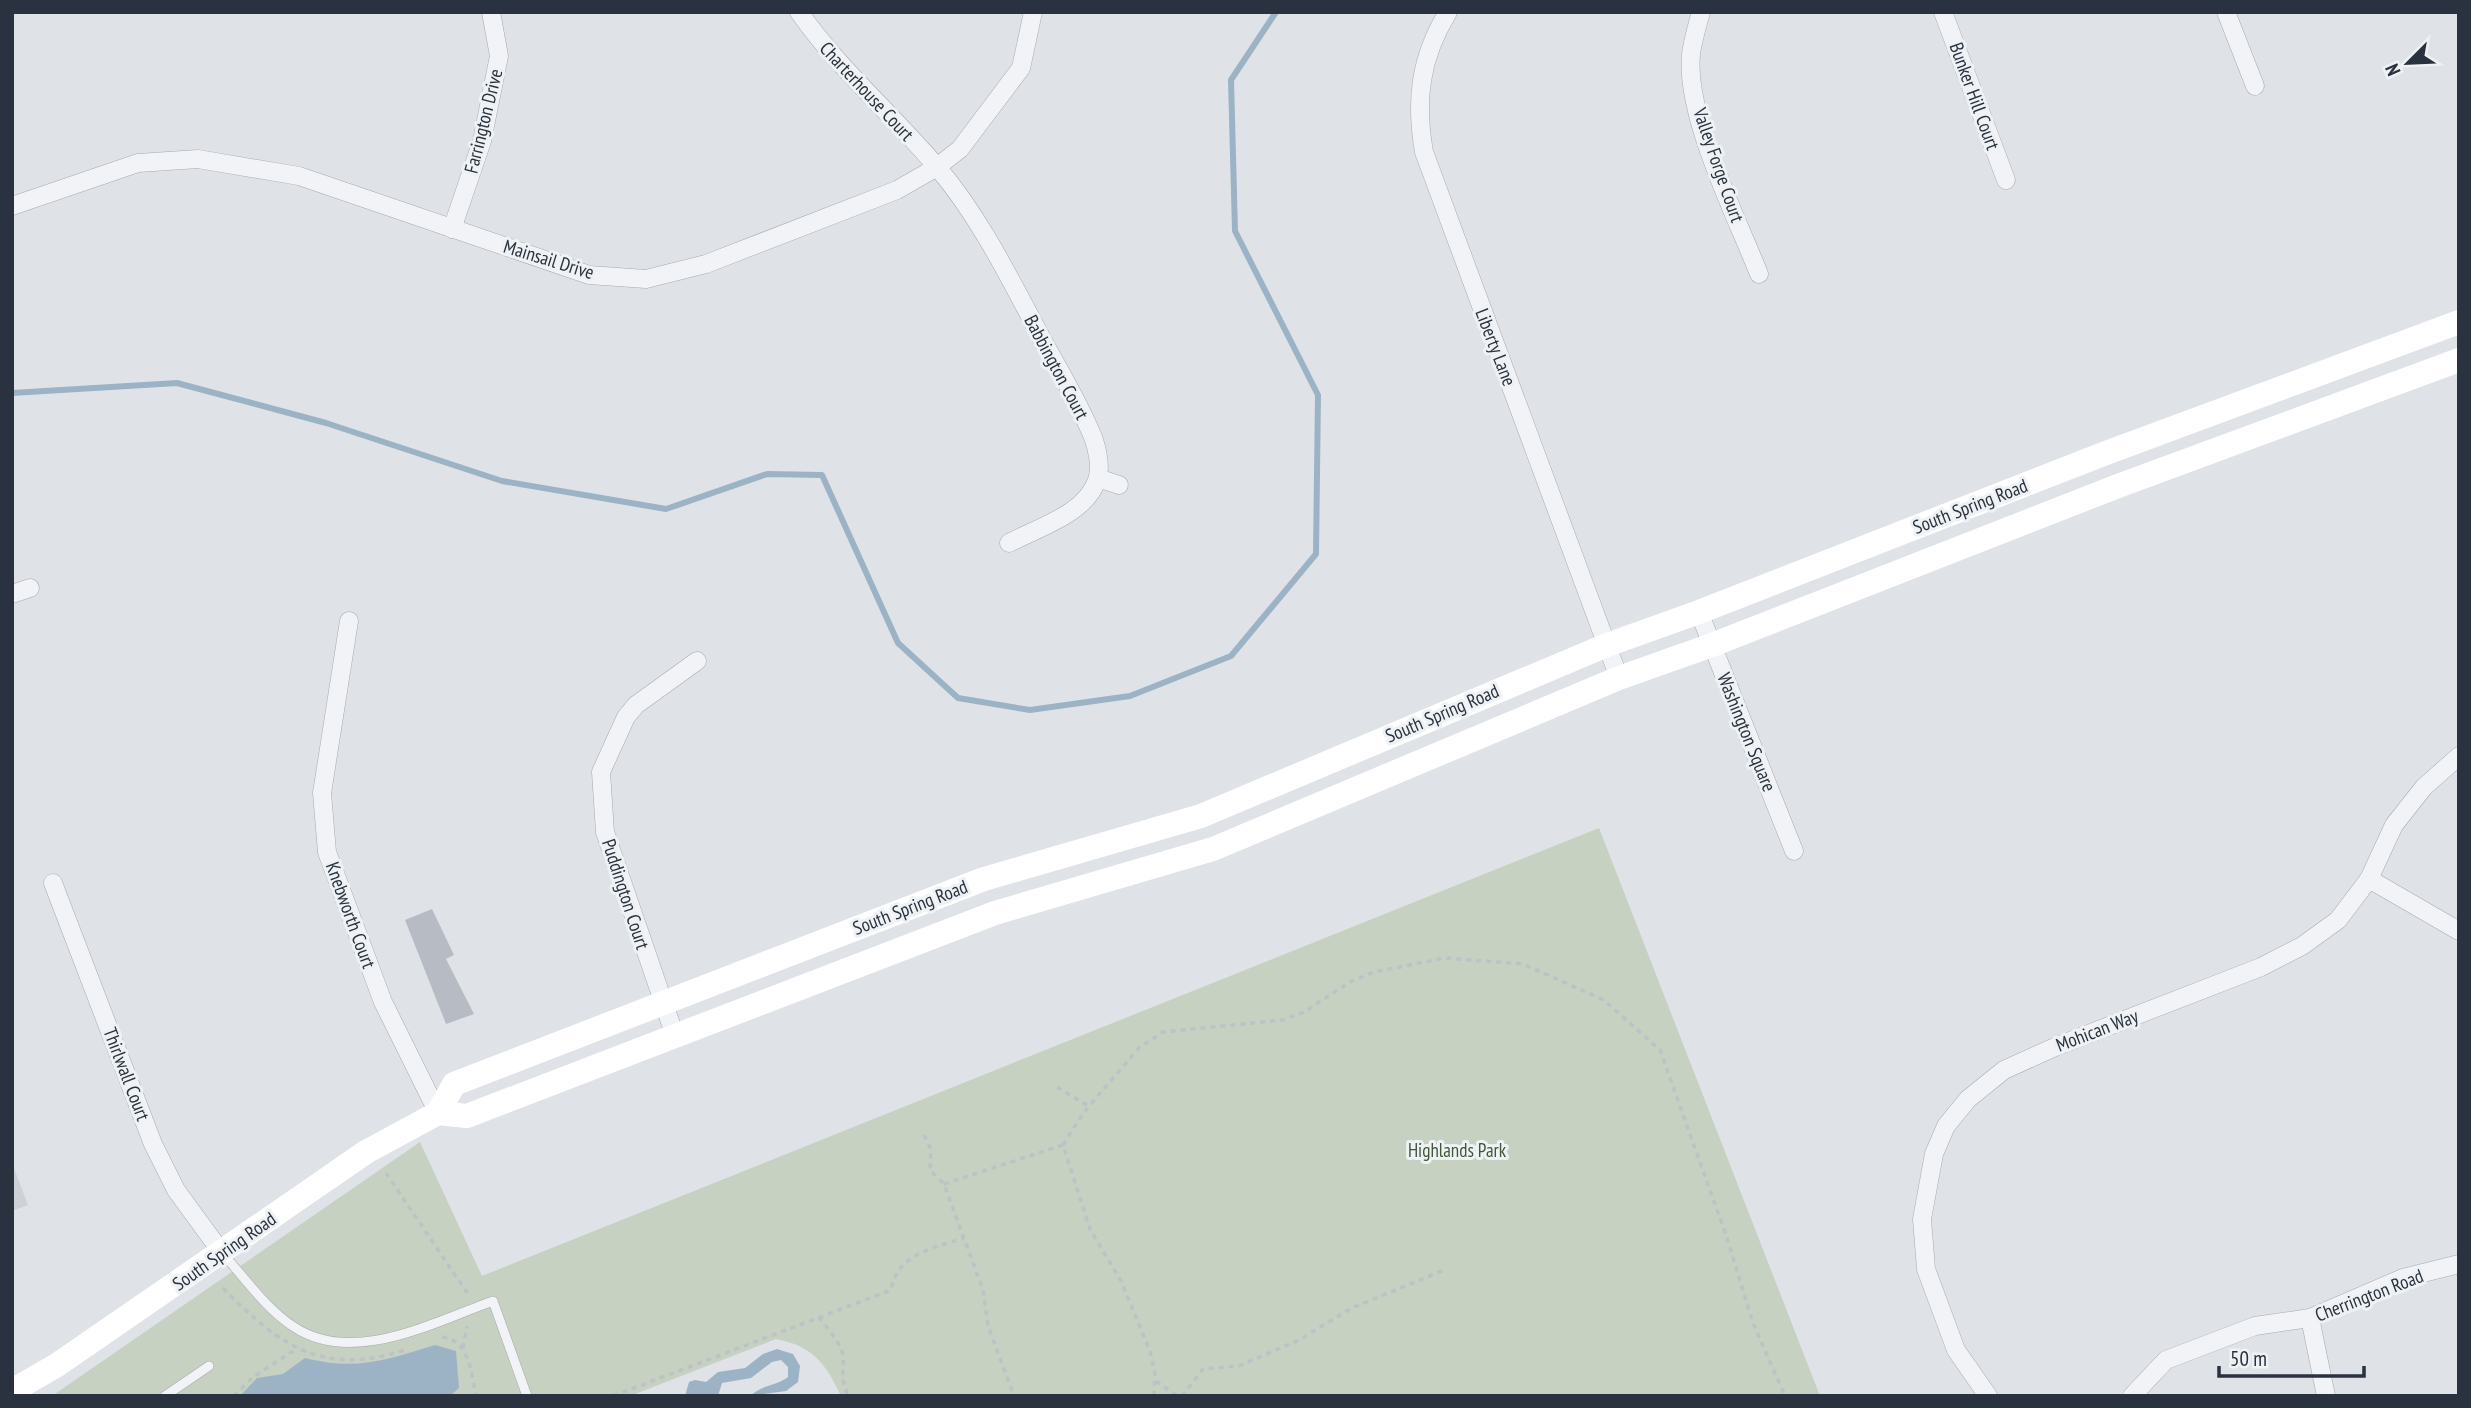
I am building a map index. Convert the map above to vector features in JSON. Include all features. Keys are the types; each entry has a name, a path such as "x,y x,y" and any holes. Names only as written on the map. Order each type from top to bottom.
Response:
{"main road":[{"name":"South Spring Road","path":"12,1391 57,1365 366,1152 438,1113 454,1084 984,879 1201,816 1607,645 2459,322"},
{"name":"South Spring Road","path":"438,1113 467,1116 995,913 1213,849 1619,678 2459,360"},
{"path":"1963,509 1977,541"}],"street":[{"name":"Farrington Drive","path":"452,229 482,141 499,56 491,12"},
{"name":"Charterhouse Court","path":"799,12 822,46 937,167"},
{"name":"Mainsail Drive","path":"12,206 83,179 138,163 198,159 299,176 589,275 646,279 706,264 897,190 937,167 960,149 1021,68 1033,12"},
{"name":"Liberty Lane","path":"1448,12 1431,47 1418,94 1424,152 1619,678"},
{"name":"Valley Forge Court","path":"1700,12 1691,55 1694,92 1709,145 1759,274"},
{"name":"Bunker Hill Court","path":"1943,12 2006,180"},
{"path":"2226,12 2255,86"},
{"name":"Babbington Court","path":"937,167 1011,279 1090,430 1098,458 1098,478"},
{"path":"1009,544 1081,504 1098,478 1119,485"},
{"path":"12,594 30,588"},
{"name":"Washington Square","path":"1699,612 1794,851"},
{"name":"Knebworth Court","path":"349,621 323,793 327,852 383,1002 438,1113"},
{"name":"Puddington Court","path":"675,1035 605,832 601,772 626,718 636,705 697,661"},
{"name":"Mohican Way","path":"1988,1396 1956,1350 1926,1269 1922,1219 1934,1154 1946,1126 1968,1098 2004,1070 2055,1046 2261,967 2302,946 2338,920 2369,879 2394,825 2424,787 2459,756"},
{"path":"2369,879 2459,931"},
{"name":"Thirlwall Court","path":"53,883 153,1144 176,1190 222,1252"},
{"name":"Cherrington Road","path":"2132,1396 2166,1360 2255,1326 2310,1318 2403,1278 2459,1264"},
{"path":"2310,1318 2326,1396"}],"lane":[{"path":"222,1252 274,1310 294,1327 315,1338 360,1343 405,1332 493,1301 527,1396"},
{"path":"165,1396 209,1366"}],"path":[{"path":"944,1184 1063,1145 1090,1107 1139,1048 1163,1032 1283,1020 1304,1012 1350,982 1374,972 1445,958 1523,964 1604,1000 1660,1050 1727,1238 1753,1323 1785,1396"},
{"path":"1057,1087 1090,1107"},
{"path":"924,1135 931,1149 930,1170 944,1184 983,1290 988,1326 1014,1396"},
{"path":"1063,1145 1090,1229 1121,1281 1150,1351 1155,1380 1154,1396"},
{"path":"386,1173 470,1294 463,1348 476,1396"},
{"path":"613,1396 891,1290 896,1270 911,1258 964,1238"},
{"path":"1155,1380 1180,1396 1203,1369 1239,1366 1298,1340 1352,1308 1444,1270"},
{"path":"222,1288 261,1327 305,1350"},
{"path":"819,1317 840,1347 843,1357 841,1369 848,1396"},
{"path":"437,1338 454,1339 463,1348"},
{"path":"234,1396 253,1377 298,1348"}],"shaded area":[{"path":"12,1163 28,1205 12,1211"}],"green space":[{"name":"Highlands Park","path":"1599,828 1820,1396 841,1396 817,1358 800,1346 776,1339 630,1396 52,1396 420,1142 482,1276"}],"water":[{"path":"435,1345 456,1351 459,1388 450,1396 240,1396 257,1378 283,1374 305,1358 356,1364 386,1359"},
{"path":"777,1349 793,1354 800,1366 798,1382 786,1391 750,1396 788,1377 788,1367 781,1360 772,1362 751,1378 722,1383 718,1396 685,1396 689,1382 706,1382 718,1372 745,1368 763,1354"}],"building":[{"path":"432,909 454,955 446,959 474,1014 446,1024 405,920"}],"waterway":[{"path":"12,393 177,383 326,423 502,481 666,509 767,474 822,475 898,643 958,698 1030,710 1130,696 1231,656 1316,554 1318,395 1235,231 1231,80 1276,12"}]}
